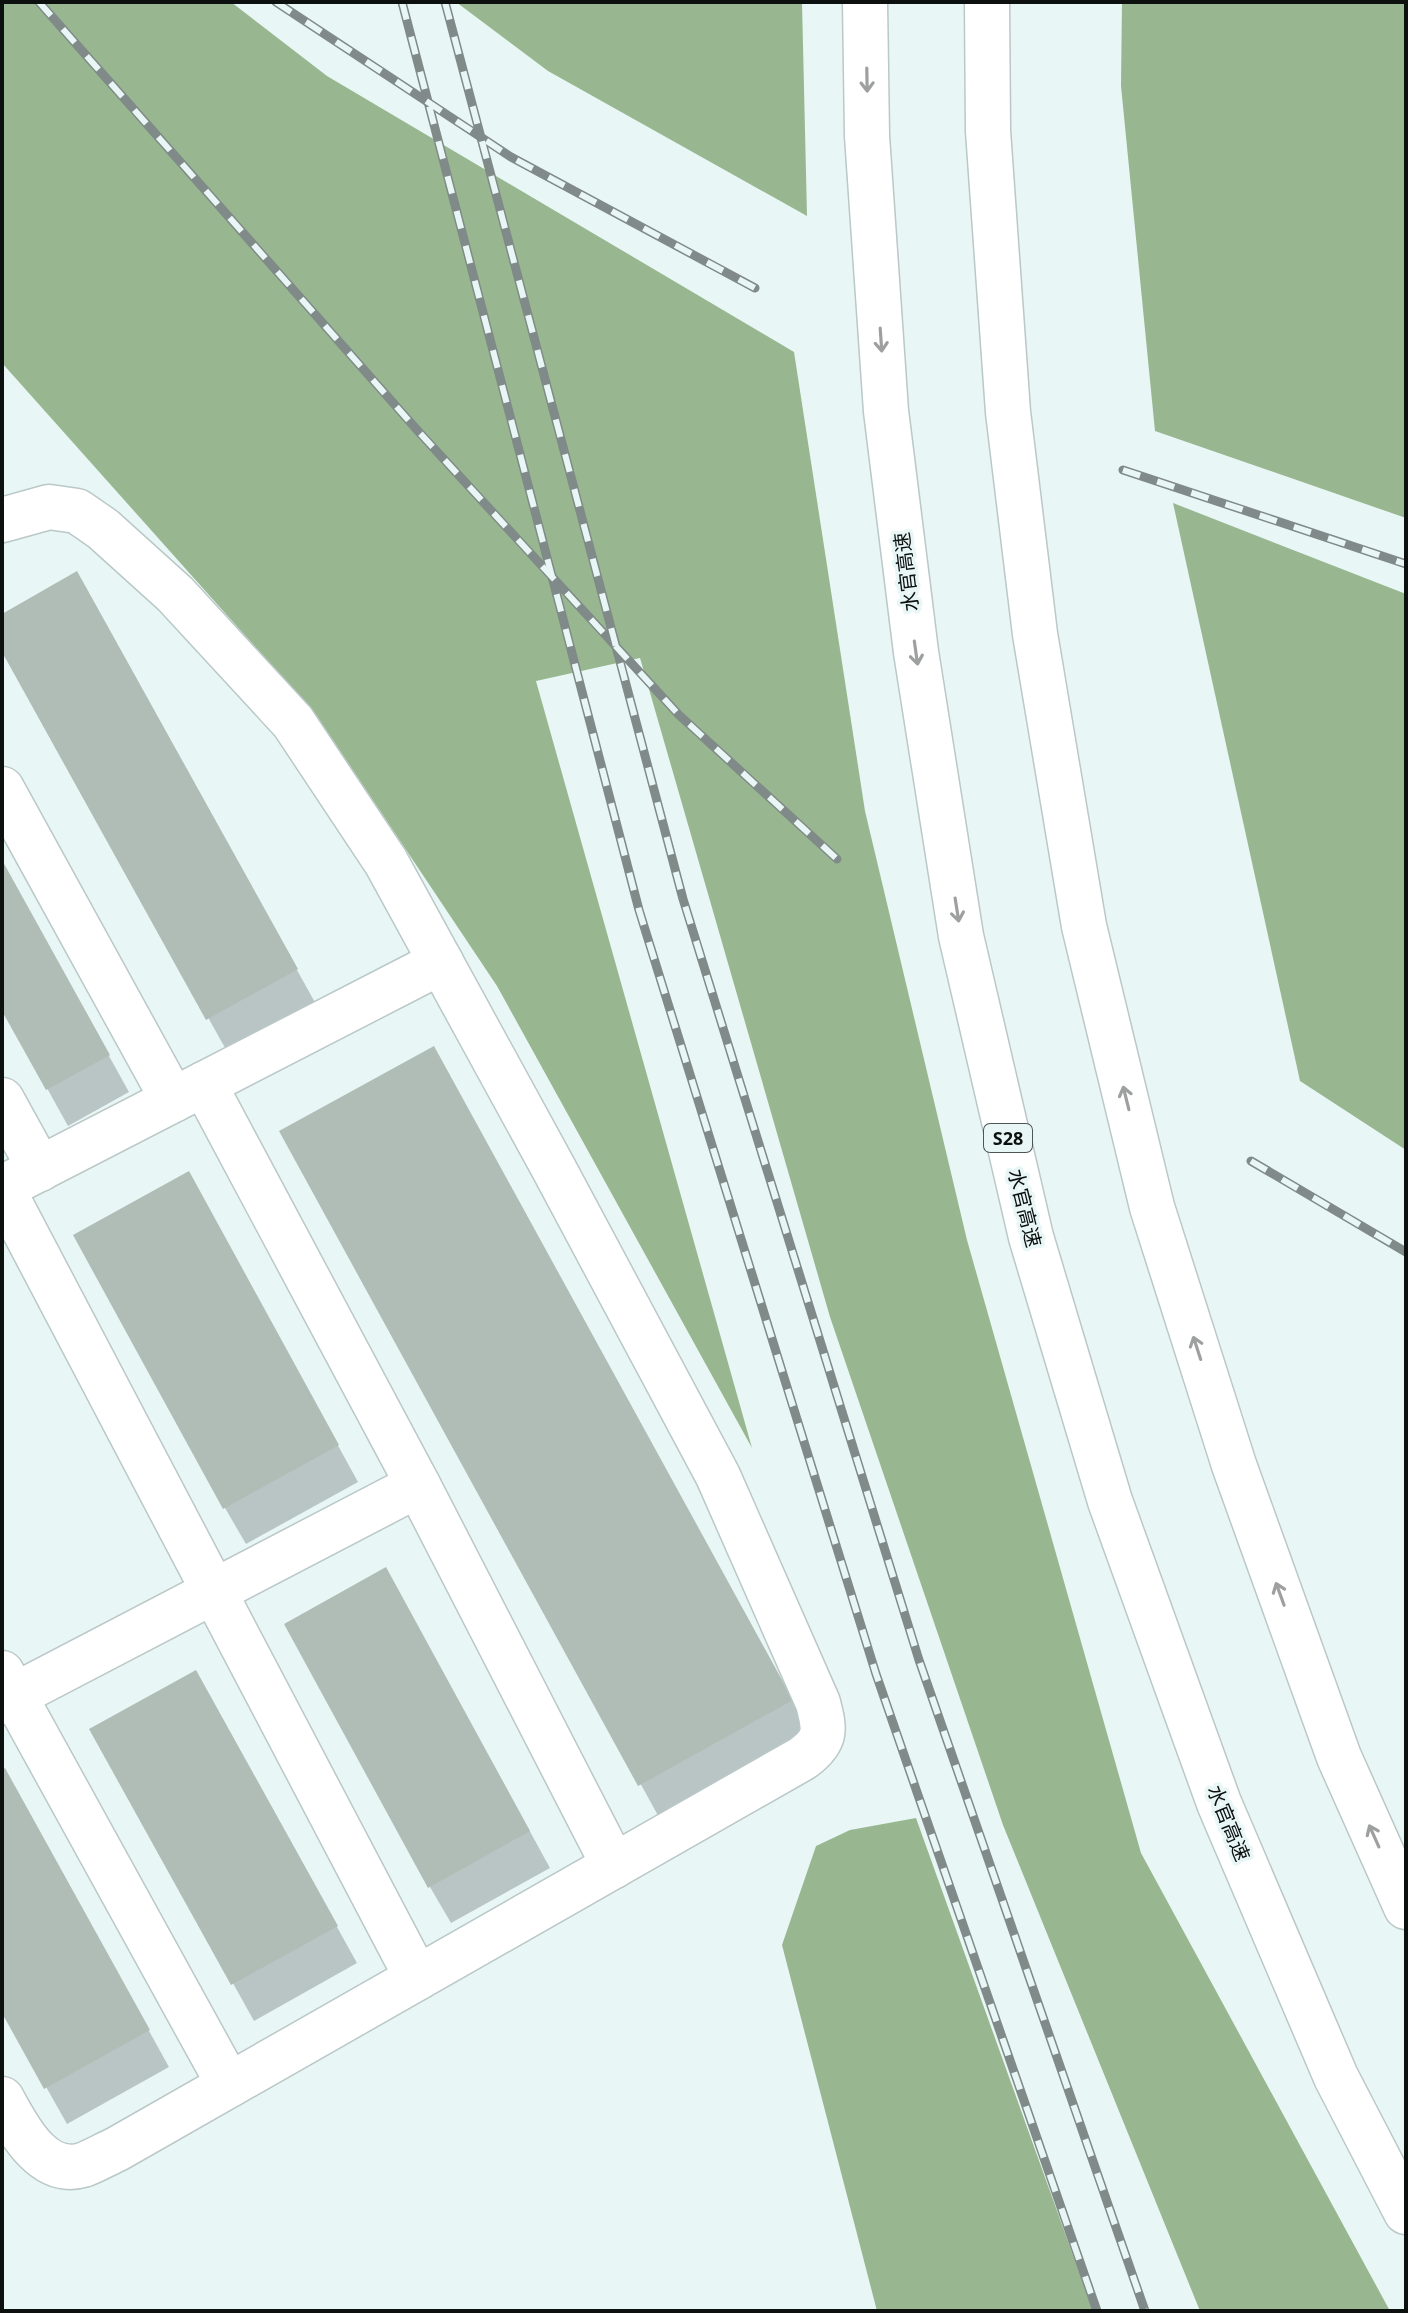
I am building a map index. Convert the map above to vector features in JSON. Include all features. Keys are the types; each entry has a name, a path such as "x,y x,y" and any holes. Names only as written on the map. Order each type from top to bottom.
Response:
{"main road":[{"name":"水官高速","path":"865,2 867,136 886,411 916,652 961,936 1031,1237 1110,1501 1219,1803 1336,2077 1406,2212"},
{"path":"987,2 988,131 1008,412 1035,634 1084,926 1152,1207 1234,1465 1339,1757 1406,1907"},
{"path":"2,520 49,507 77,511 103,529 175,594 293,722 386,862 718,1476 818,1703 824,1724 823,1736 815,1749 803,1758 117,2149 80,2166 56,2164 33,2150 2,2099"},
{"path":"2,789 188,1092 418,1485 614,1866"},
{"path":"417,1978 2,1188 441,962"},
{"path":"2,1100 40,1169"},
{"path":"229,2085 6,1690 213,1592 418,1485"}],"green space":[{"path":"2,2 231,2 327,76 794,352 865,811 967,1240 1141,1853 1390,2311 1200,2311 1003,1825 830,1317 640,658 536,681 752,1448 497,986 316,715 2,363"},
{"path":"456,2 802,2 807,216 548,71"},
{"path":"1122,2 1406,2 1406,518 1155,431 1121,86"},
{"path":"1173,503 1406,594 1406,1150 1300,1081"},
{"path":"916,1818 1093,2311 877,2311 782,1945 816,1846 850,1830"}],"building":[{"path":"77,571 298,969 206,1020 2,652 2,614"},
{"path":"2,860 110,1055 46,1090 2,1011"},
{"path":"434,1046 793,1700 638,1786 279,1131"},
{"path":"189,1171 339,1445 223,1509 73,1235"},
{"path":"386,1567 530,1831 428,1888 284,1624"},
{"path":"196,1670 338,1926 231,1985 89,1729"},
{"path":"5,1768 150,2030 44,2089 2,2013 2,1770"}],"railway":[{"path":"39,2 418,431 679,715 837,859"},
{"path":"276,2 511,157 755,288"},
{"path":"402,2 639,910 876,1674 1097,2311"},
{"path":"445,2 683,899 919,1660 1145,2311"},
{"path":"1123,470 1406,564"},
{"path":"1251,1161 1406,1252"}]}
